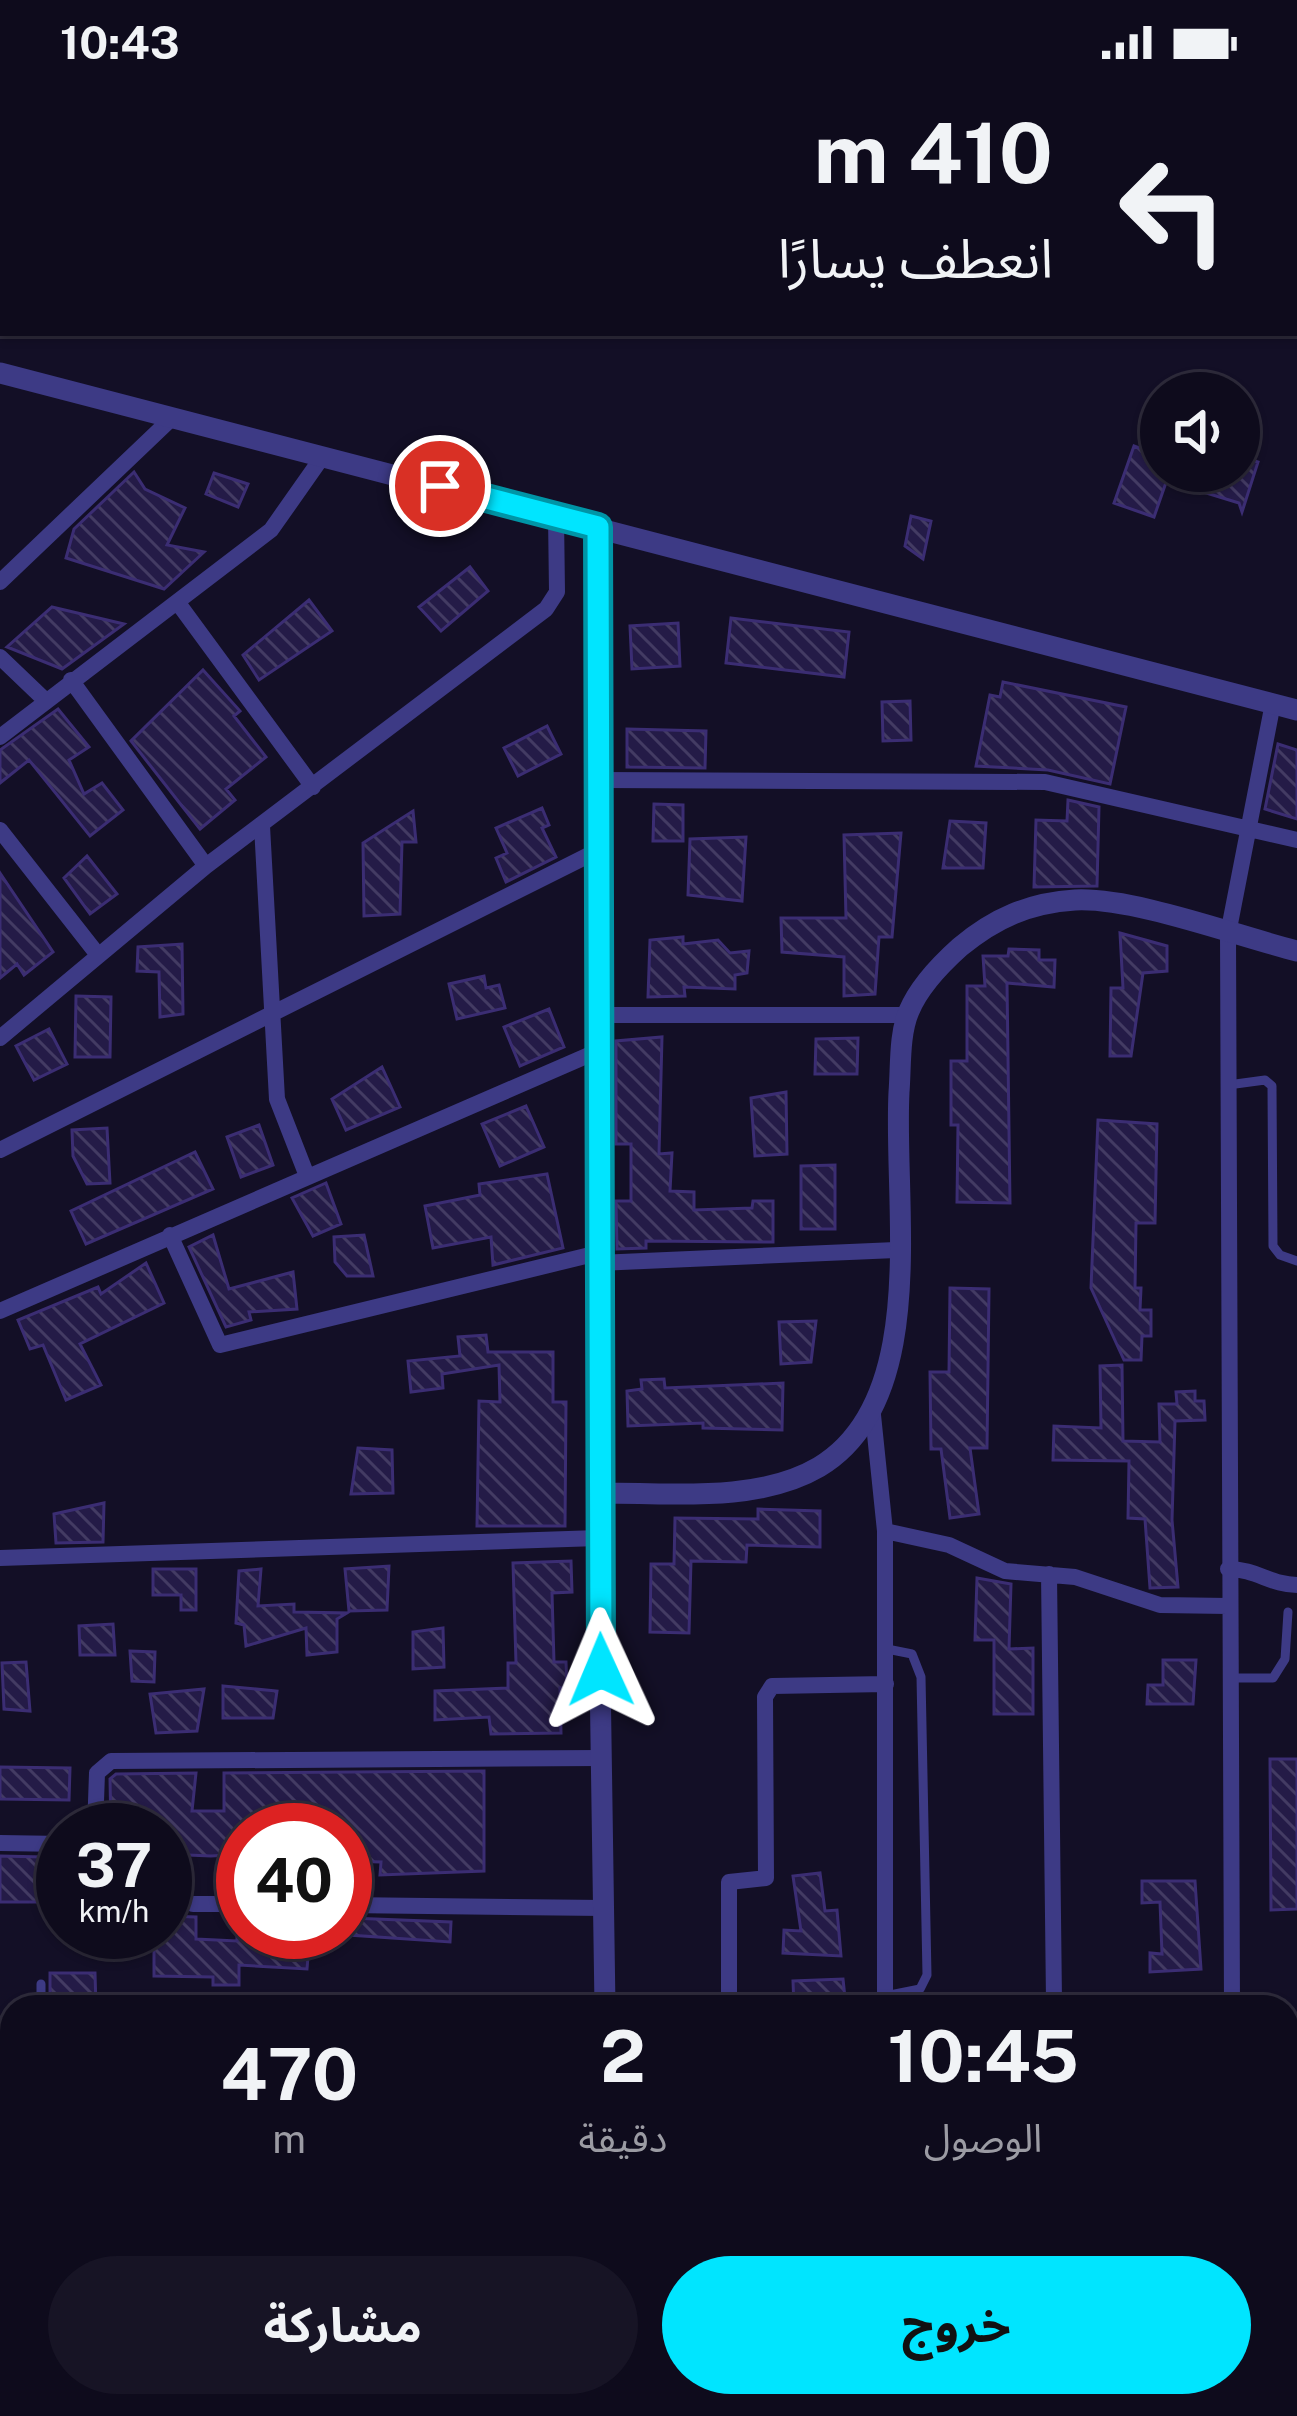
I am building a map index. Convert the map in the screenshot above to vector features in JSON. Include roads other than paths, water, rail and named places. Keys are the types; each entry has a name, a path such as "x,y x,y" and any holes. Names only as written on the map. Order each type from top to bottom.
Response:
{"street":[{"path":"0,373 1297,710"},
{"path":"0,582 173,417"},
{"path":"0,737 271,530 323,456"},
{"path":"0,1038 206,866 546,609 557,592 556,516"},
{"path":"598,527 598,1258 603,1493 598,1538 605,1995"},
{"path":"178,603 313,787"},
{"path":"0,657 46,700"},
{"path":"71,680 206,866"},
{"path":"1232,1995 1228,934 1273,703"},
{"path":"599,780 1045,782 1297,839"},
{"path":"262,826 277,1099 307,1176"},
{"path":"0,830 98,955"},
{"path":"0,1150 597,850"},
{"path":"885,1995 885,1531 872,1415 893,1342 896,1141 907,1015 946,959 990,922 1027,907 1079,899 1297,951"},
{"path":"598,1015 907,1015"},
{"path":"0,1311 598,1051"},
{"path":"170,1235 220,1345 598,1258 896,1250"},
{"path":"603,1493 718,1491 790,1478 818,1467 872,1415"},
{"path":"885,1531 950,1545 1005,1571 1110,1586 1160,1605 1228,1606"},
{"path":"0,1558 598,1538"},
{"path":"1228,1569 1248,1569 1277,1585 1297,1585"},
{"path":"1049,1574 1057,1995"},
{"path":"729,1995 729,1882 766,1878 765,1697 772,1686 790,1684 886,1684"},
{"path":"96,1803 97,1773 111,1761 602,1758"},
{"path":"0,1843 36,1844"},
{"path":"193,1904 216,1904"},
{"path":"372,1906 604,1908"}],"lane":[{"path":"1228,1085 1264,1080 1272,1086 1273,1246 1280,1256 1297,1261"},
{"path":"1229,1678 1273,1678 1285,1659 1288,1612"},
{"path":"886,1649 912,1654 921,1677 927,1975 920,1989 902,1995"},
{"path":"41,1984 41,1995"}]}
